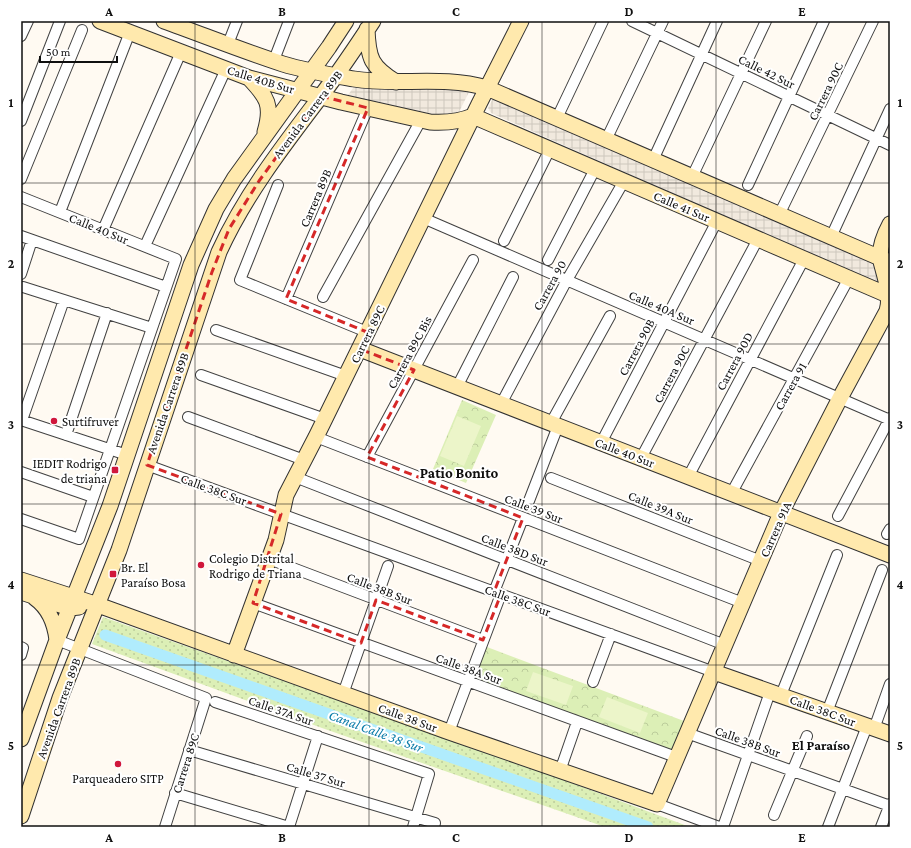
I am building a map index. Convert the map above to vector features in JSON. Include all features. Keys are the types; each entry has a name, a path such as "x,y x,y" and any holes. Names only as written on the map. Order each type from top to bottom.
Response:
{"street":[{"path":"21,36 28,21"},
{"path":"21,122 60,21"},
{"name":"Calle 40B Sur","path":"100,21 249,78 421,120 448,123 462,121 473,116"},
{"name":"Calle 40B Sur","path":"164,21 191,26 228,44 274,60 336,76 372,81 450,81 487,88"},
{"path":"228,44 237,21"},
{"path":"274,60 289,21"},
{"name":"Avenida Carrera 89B","path":"21,739 57,640 100,532 191,264 202,236 234,179 346,21"},
{"name":"Carrera 89C","path":"234,654 276,540 286,495 360,349 473,116 521,21"},
{"path":"557,118 603,21"},
{"name":"Calle 42 Sur","path":"632,21 890,145"},
{"path":"606,140 663,21"},
{"path":"653,160 717,21"},
{"path":"692,177 766,21"},
{"path":"748,185 824,21"},
{"name":"Carrera 90C","path":"779,215 873,21"},
{"path":"370,25 368,47 374,64 380,71 396,82"},
{"name":"Avenida Carrera 89B","path":"21,816 60,698 119,550 212,272 230,229 258,181 336,76 370,25"},
{"path":"21,179 82,30"},
{"path":"60,212 130,32"},
{"path":"103,230 181,52"},
{"path":"145,246 226,69"},
{"path":"249,78 266,98 269,116 264,137"},
{"path":"487,88 885,260"},
{"name":"Carrera 89B","path":"286,299 368,108"},
{"path":"831,237 890,109"},
{"name":"Calle 41 Sur","path":"473,116 889,295"},
{"path":"323,297 421,120"},
{"path":"504,241 550,149"},
{"path":"548,260 596,169"},
{"name":"Carrera 90","path":"501,404 567,280 624,181"},
{"path":"278,185 240,280 367,332"},
{"name":"Calle 40 Sur","path":"21,197 176,259 166,287"},
{"name":"Calle 40A Sur","path":"423,218 890,419"},
{"name":"Carrera 90B","path":"601,443 717,221"},
{"path":"885,260 880,247 890,224"},
{"path":"21,236 166,287 79,539 21,519"},
{"name":"Carrera 90C","path":"641,458 758,239"},
{"path":"21,274 32,240"},
{"name":"Carrera 90D","path":"688,476 804,259"},
{"name":"Carrera 89C Bis","path":"367,457 473,260"},
{"name":"Carrera 91A","path":"657,804 781,513 887,311 889,306 889,295 885,260"},
{"path":"457,387 513,277"},
{"name":"Carrera 91","path":"731,494 849,278"},
{"path":"23,286 152,328"},
{"path":"64,300 21,420 127,455"},
{"path":"66,435 107,313"},
{"path":"528,506 554,425 610,316"},
{"path":"216,330 346,376"},
{"name":"Calle 40 Sur","path":"360,349 890,555"},
{"path":"201,375 325,419"},
{"path":"188,417 304,460"},
{"path":"838,516 890,419"},
{"name":"Calle 39 Sur","path":"316,437 743,603"},
{"name":"Calle 38C Sur","path":"147,465 714,672 890,734"},
{"path":"21,472 93,497"},
{"name":"Calle 38D Sur","path":"295,477 725,644"},
{"name":"Calle 39A Sur","path":"551,478 761,561"},
{"path":"449,732 483,640 507,560 523,518"},
{"path":"723,827 748,755 837,555"},
{"name":"Calle 38B Sur","path":"269,559 483,640"},
{"path":"343,694 388,566"},
{"path":"827,712 882,570"},
{"name":"Calle 38 Sur","path":"21,580 72,603"},
{"path":"27,594 43,606 52,618 56,629 57,640"},
{"name":"Calle 38 Sur","path":"27,594 72,603 98,605 449,732 719,827"},
{"name":"Calle 38A Sur","path":"253,603 676,758"},
{"path":"593,682 611,634"},
{"name":"Calle 37A Sur","path":"57,640 211,700 429,774 414,822"},
{"path":"828,827 843,789 890,684"},
{"name":"Carrera 89C","path":"164,827 189,750 211,700"},
{"path":"560,771 578,722"},
{"name":"Calle 38B Sur","path":"687,732 890,806"},
{"path":"175,793 289,827 318,736"},
{"path":"774,815 807,736"},
{"name":"Calle 37 Sur","path":"189,750 303,784 414,822 434,825"},
{"path":"881,827 890,806"}],"highlighted area":[{"path":"321,96 368,108 286,299 367,332 360,349 414,370 367,457 523,518 494,592 501,594 483,640 376,600 361,643 253,603 281,514 147,465 212,272 229,229 259,181"}],"green space":[{"path":"462,400 496,415 466,483 433,469"},
{"path":"457,416 481,426 464,466 440,456"},
{"path":"103,617 542,772 690,827 605,827 322,728 92,644"},
{"path":"487,647 684,721 672,752 475,678"},
{"path":"533,672 573,686 566,705 526,691"},
{"path":"607,697 648,713 640,733 599,717"}],"shaded area":[{"path":"355,85 470,90 458,114 428,116 346,98"},
{"path":"493,98 874,262 879,280 875,283 491,113 488,108"}],"waterway":[{"name":"Canal Calle 38 Sur","path":"105,635 648,827"}],"place":[{"name":"Surtifruver","path":"54,421"},
{"name":"IEDIT Rodrigo de triana","path":"115,470"},
{"name":"Colegio Distrital Rodrigo de Triana","path":"201,565"},
{"name":"Br. El Paraíso Bosa","path":"113,574"},
{"name":"Parqueadero SITP","path":"118,764"}],"district":[{"name":"Patio Bonito","path":"459,473"},
{"name":"El Paraíso","path":"821,745"}]}
